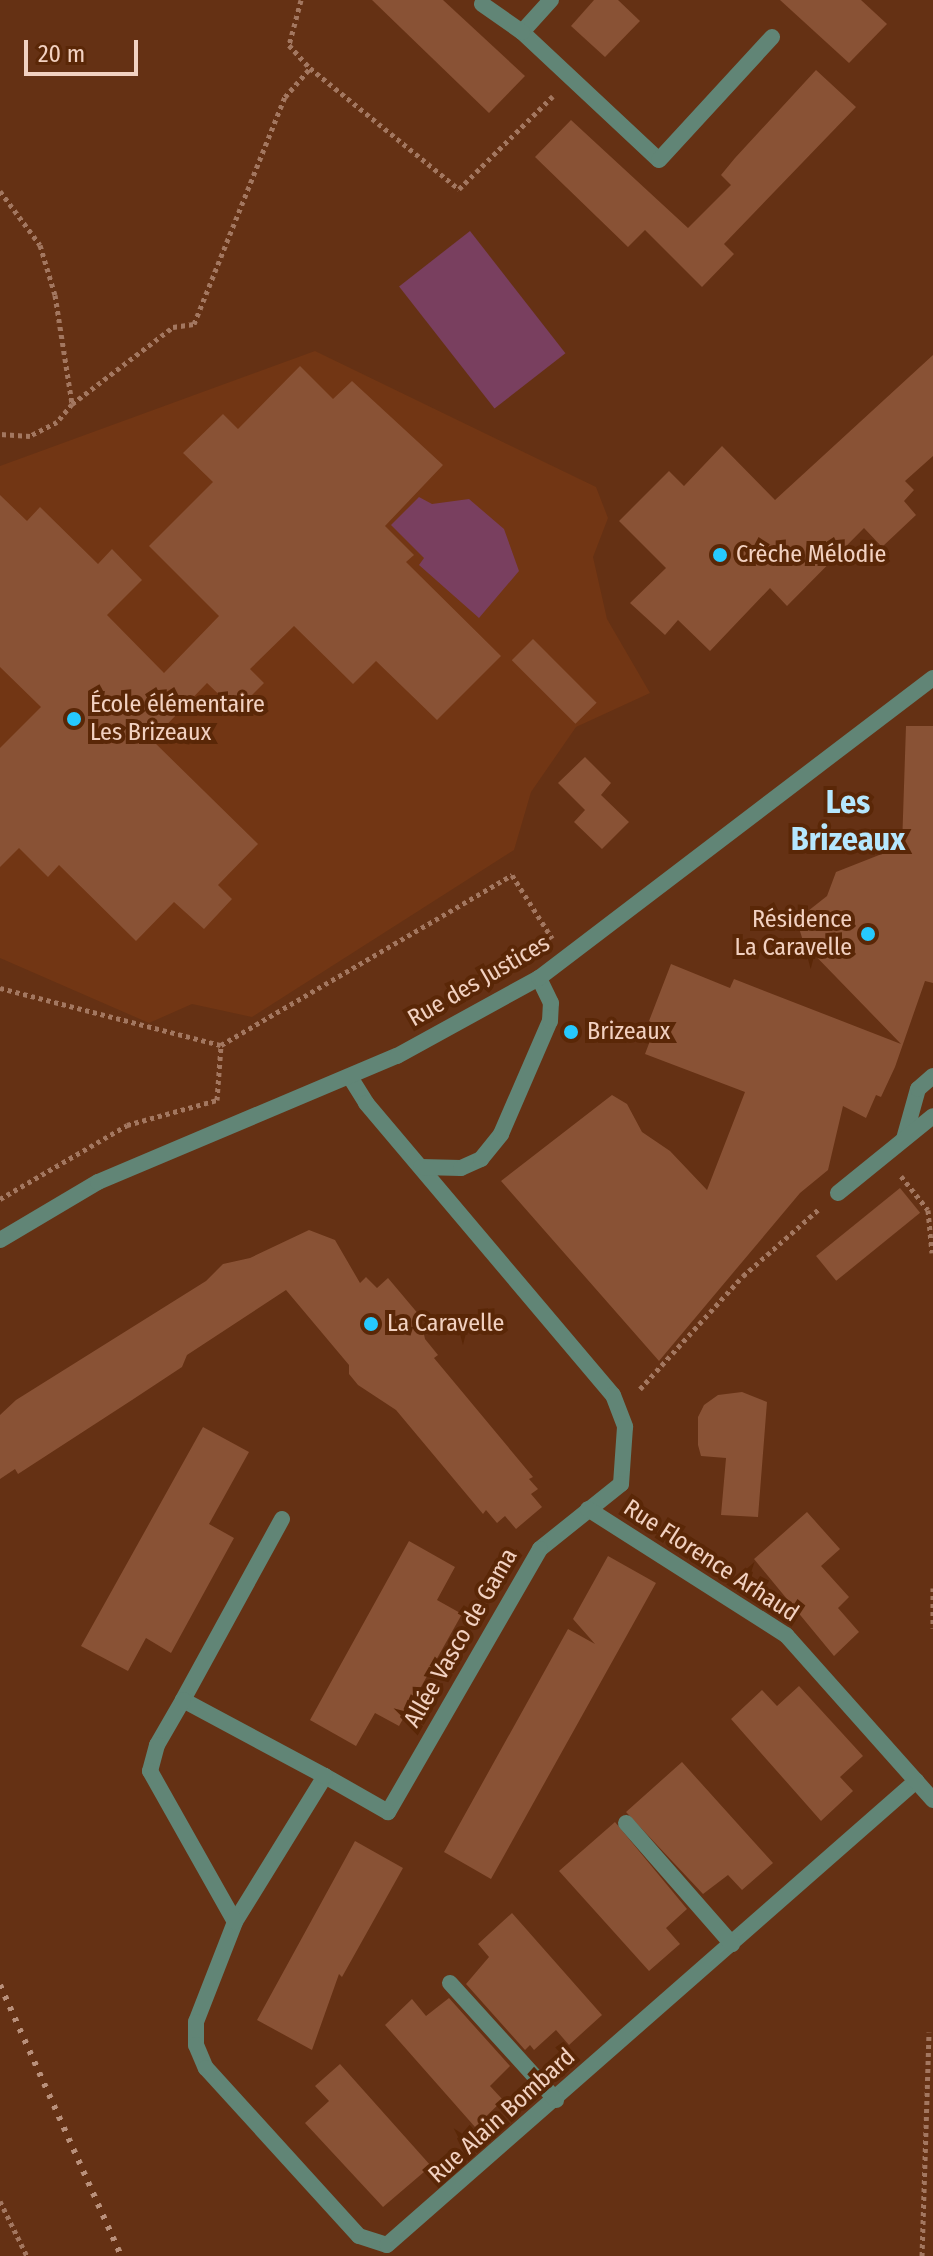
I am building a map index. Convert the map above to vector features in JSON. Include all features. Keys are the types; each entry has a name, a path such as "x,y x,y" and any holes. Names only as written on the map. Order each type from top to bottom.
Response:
{"street":[{"path":"522,32 551,0"},
{"path":"482,4 522,32 659,160 772,37"},
{"name":"Rue des Justices","path":"0,1240 98,1182 350,1077 539,978 933,678"},
{"path":"421,1167 461,1168 481,1159 501,1134 550,1021 551,1003 539,978"},
{"path":"904,1139 918,1089 933,1076"},
{"name":"Allée Vasco de Gama","path":"325,1776 388,1812 540,1549 621,1484 625,1427 613,1395 421,1167 350,1077"},
{"path":"838,1193 933,1116"},
{"name":"Rue Florence Arhaud","path":"588,1509 786,1635 933,1800"},
{"path":"183,1700 325,1776 235,1922 150,1771 157,1745 282,1519"},
{"name":"Rue Alain Bombard","path":"235,1922 196,2022 196,2045 206,2068 359,2236 387,2245 409,2231 916,1781"},
{"path":"626,1823 732,1944"},
{"path":"450,1983 556,2100"}],"path":[{"path":"301,0 289,45 310,68 459,189 570,79"},
{"path":"0,434 30,436 57,422 72,404 173,327 194,324 285,97 310,68"},
{"path":"0,191 40,245 55,295 72,404"},
{"path":"0,988 221,1045 512,875 565,959"},
{"path":"0,1199 127,1125 217,1100 221,1045"},
{"path":"884,1155 928,1210 933,1255"},
{"path":"618,1408 743,1276 838,1193"},
{"path":"933,1588 933,1628"},
{"path":"922,2256 929,2032"},
{"path":"0,2201 27,2256"}],"shaded area":[{"path":"470,231 565,353 495,409 399,286"},
{"path":"315,351 596,487 608,518 593,557 607,619 650,693 576,727 531,792 514,850 252,1017 192,1004 149,1023 0,958 0,466"},
{"path":"419,497 432,504 469,499 504,529 519,571 479,618 419,565 424,558 391,525"}],"building":[{"path":"372,0 443,0 525,76 489,113"},
{"path":"594,0 618,0 640,21 605,57 571,26"},
{"path":"780,0 861,0 887,24 849,63"},
{"path":"816,70 856,107 724,244 734,254 702,287 645,230 628,247 535,157 571,120 688,228 731,185 721,175"},
{"path":"933,355 933,456 905,481 914,490 904,501 916,515 882,547 864,528 787,606 770,588 710,651 678,620 665,635 630,603 666,568 619,521 669,471 684,486 722,446 775,500"},
{"path":"300,366 333,399 352,381 443,465 385,526 414,555 406,562 501,656 437,720 376,661 353,684 294,626 250,669 264,683 236,711 207,683 152,740 258,844 218,885 232,899 204,929 174,902 136,941 59,865 48,877 19,848 0,867 0,748 41,707 0,667 0,495 27,521 40,507 98,564 112,549 142,580 107,615 164,673 219,616 149,546 213,482 183,453 223,414 238,429"},
{"path":"533,639 597,703 575,724 512,660"},
{"path":"906,726 933,726 933,983 925,981 895,1067 881,1097 876,1095 866,1118 843,1106 828,1170 800,1193 659,1361 501,1181 612,1095 627,1104 642,1132 670,1151 707,1190 745,1092 645,1054 656,1025 649,1021 671,964 730,988 734,979 901,1044 804,944 799,928 808,911 827,896 836,872 902,846"},
{"path":"585,757 611,783 601,795 629,822 602,849 574,822 585,810 558,783"},
{"path":"900,1188 920,1213 836,1281 816,1256"},
{"path":"309,1230 335,1240 360,1283 366,1277 377,1288 388,1278 420,1316 425,1339 438,1355 434,1358 533,1477 529,1479 538,1489 531,1494 542,1507 516,1529 505,1516 497,1523 486,1510 483,1514 396,1410 358,1385 349,1374 349,1365 286,1290 187,1355 182,1367 18,1474 15,1469 0,1479 0,1415 16,1400 206,1281 223,1264 250,1258"},
{"path":"742,1392 767,1402 758,1517 721,1515 726,1458 701,1456 698,1445 698,1417 704,1405 718,1395"},
{"path":"203,1427 249,1452 209,1524 234,1538 171,1653 146,1638 128,1671 81,1646"},
{"path":"807,1512 840,1549 821,1566 849,1597 838,1608 859,1632 834,1656 754,1559"},
{"path":"409,1541 455,1567 437,1600 462,1614 399,1726 375,1713 356,1746 310,1720"},
{"path":"608,1556 656,1583 491,1879 444,1852 568,1629 595,1644 573,1619"},
{"path":"799,1686 863,1756 840,1777 853,1791 821,1821 731,1719 762,1690 777,1706"},
{"path":"682,1762 773,1863 742,1890 728,1875 703,1894 626,1812"},
{"path":"615,1822 687,1909 666,1928 680,1944 649,1971 559,1871"},
{"path":"355,1841 403,1868 342,1977 339,1974 312,2050 257,2020"},
{"path":"512,1913 602,2015 569,2045 556,2030 534,2050 530,2045 525,2050 466,1984 489,1957 478,1944"},
{"path":"449,1998 510,2066 490,2086 503,2100 475,2127 385,2025 412,1999 426,2016"},
{"path":"340,2064 431,2166 383,2207 305,2123 329,2101 315,2086"}],"railway":[{"path":"0,1985 121,2256"}],"place":[{"name":"Crèche Mélodie","path":"720,555"},
{"name":"École élémentaire Les Brizeaux","path":"74,719"},
{"name":"Résidence La Caravelle","path":"868,934"},
{"name":"Brizeaux","path":"571,1032"},
{"name":"La Caravelle","path":"371,1324"}],"district":[{"name":"Les Brizeaux","path":"848,822"}]}
